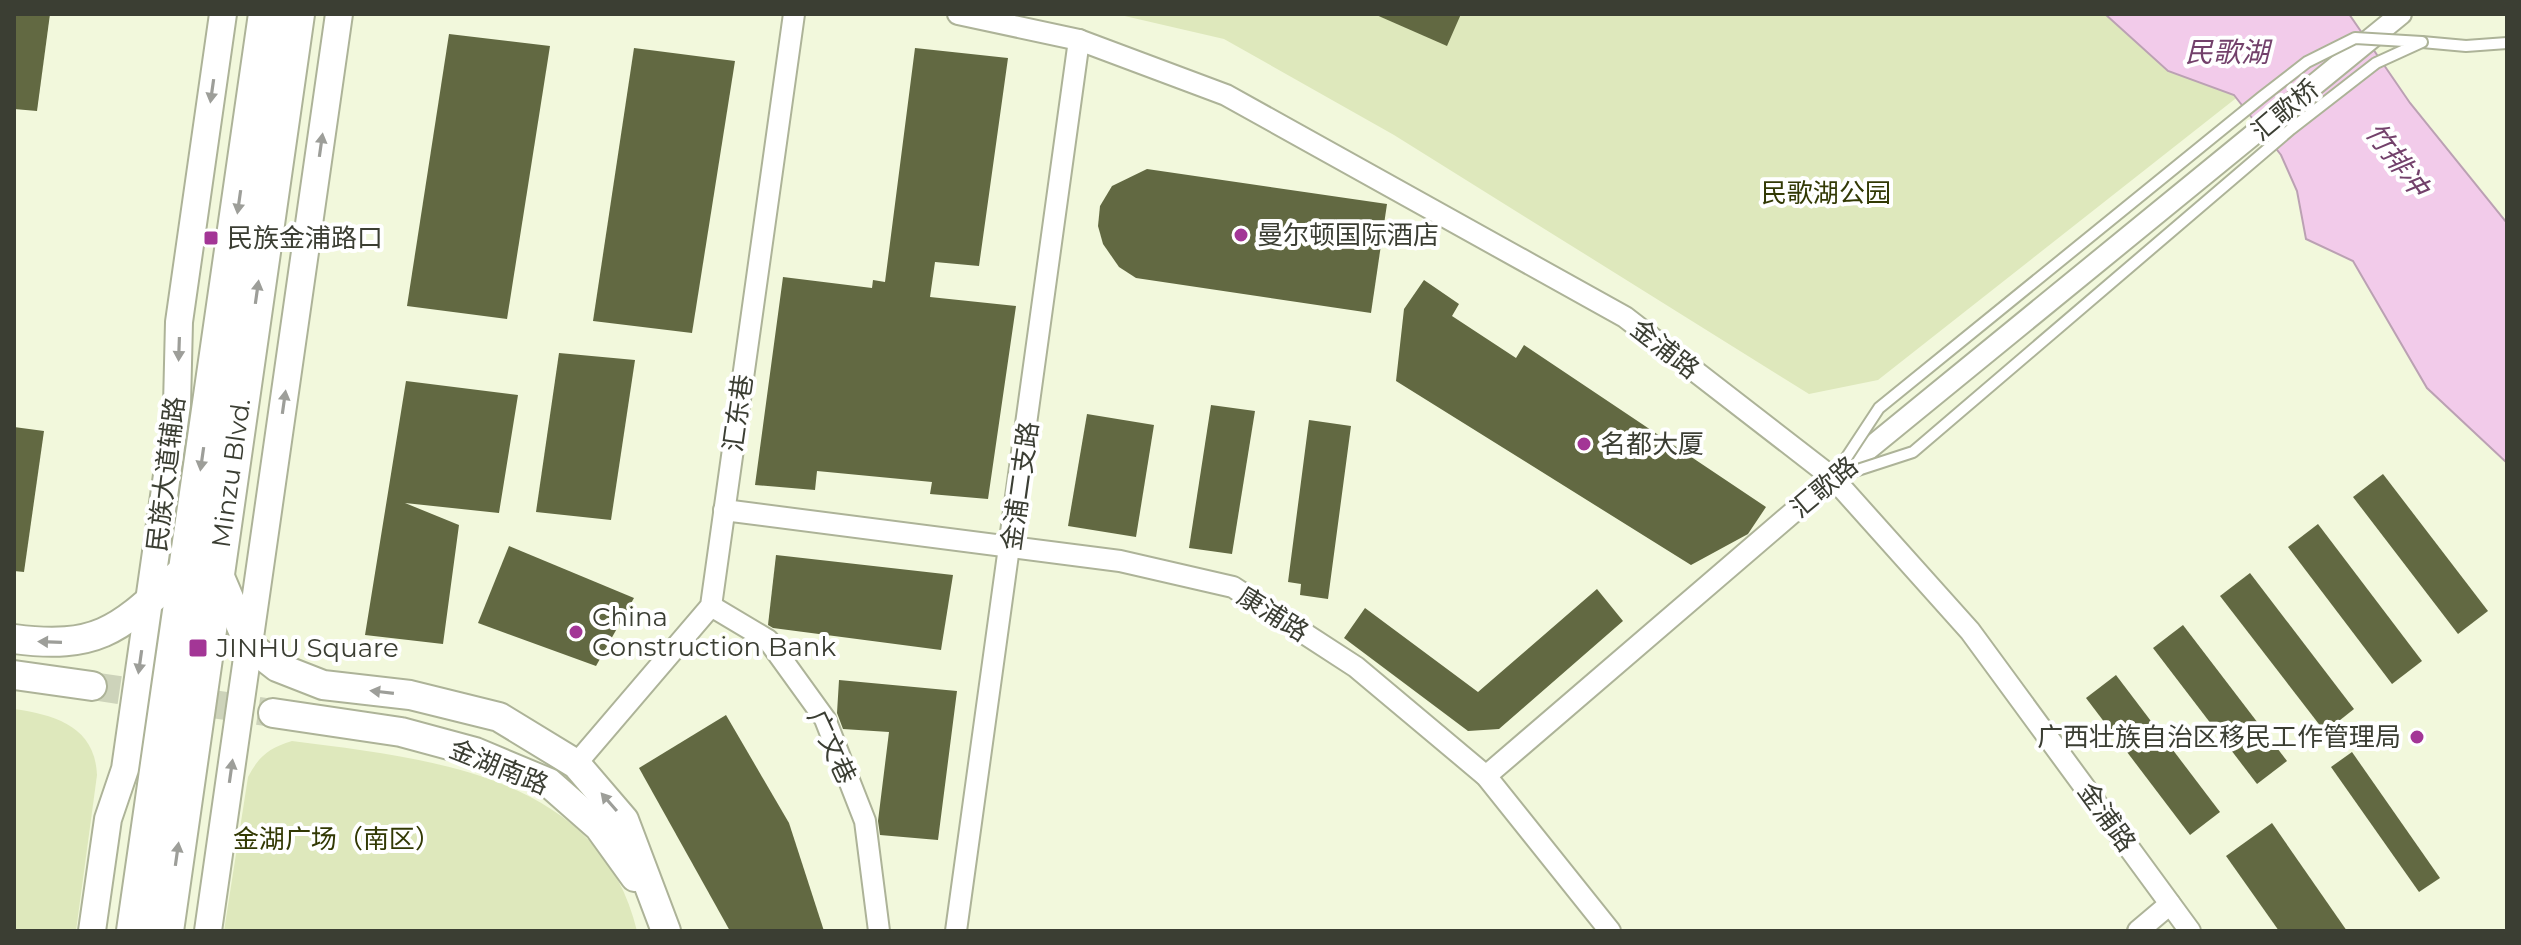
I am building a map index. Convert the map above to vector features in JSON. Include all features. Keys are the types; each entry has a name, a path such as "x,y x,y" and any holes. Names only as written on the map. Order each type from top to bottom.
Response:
{"highway":[{"name":"Minzu Blvd.","path":"166,931 202,568 266,14"},
{"name":"Minzu Blvd.","path":"134,931 202,568 297,14"}],"main road":[{"path":"14,639 72,642 103,635 149,600 202,568 249,645 277,667 323,685 410,695 499,717 576,764 624,820 667,928"},
{"path":"14,675 92,686"},
{"name":"金湖南路","path":"273,713 401,732 475,752 549,783 599,827 667,928"}],"street":[{"name":"民族大道辅路","path":"92,931 108,819 125,769 177,405 179,322 223,14"},
{"path":"208,931 339,14"},
{"name":"汇东巷","path":"711,606 794,14"},
{"name":"金浦路","path":"958,14 1079,40 1226,95 1625,317 1833,478 1970,631 2190,931"},
{"name":"汇歌桥","path":"2169,206 2401,14"},
{"name":"金浦二支路","path":"956,931 1079,40"},
{"name":"汇歌路","path":"1486,776 1833,478 2169,206"},
{"name":"康浦路","path":"724,510 1120,561 1233,587 1356,667 1486,776 1610,931"},
{"path":"576,764 711,606"},
{"name":"广文巷","path":"711,606 768,640 825,719 865,821 879,931"},
{"path":"2138,931 2170,904"}],"lane":[{"path":"1833,478 1879,408 2307,62 2355,38 2466,46 2507,43"},
{"path":"1833,478 1913,452 2331,96 2376,63 2422,42"}],"green space":[{"name":"民歌湖公园","path":"1116,14 2343,14 1878,380 1809,394 1394,135 1224,39"},
{"path":"14,709 44,715 70,726 89,745 95,759 97,775 76,931 14,931"},
{"name":"金湖广场（南区）","path":"292,741 449,767 500,783 546,806 586,837 617,878 637,931 224,931 248,777 266,754"}],"water":[{"path":"2105,14 2349,14 2410,103 2507,223 2507,463 2427,388 2353,261 2306,239 2297,191 2281,155 2234,95 2168,71"}],"building":[{"path":"14,14 50,14 37,111 14,109"},
{"path":"1374,14 1461,14 1447,46"},
{"path":"449,34 550,46 507,319 407,306"},
{"path":"634,48 735,61 692,333 593,321"},
{"path":"915,48 1008,58 979,266 935,262 930,297 1016,306 988,499 930,494 932,482 817,471 815,490 755,485 783,277 872,288 873,280 885,282"},
{"name":"曼尔顿国际酒店","path":"1147,169 1387,204 1371,313 1136,278 1119,267 1103,244 1098,226 1100,206 1112,186"},
{"name":"名都大厦","path":"1424,280 1459,304 1452,316 1516,358 1524,345 1766,507 1748,534 1691,565 1396,381 1404,309"},
{"path":"559,353 635,360 611,520 536,512"},
{"path":"406,381 518,395 499,513 405,503 459,525 443,644 365,635"},
{"path":"1211,405 1255,411 1232,554 1189,548"},
{"path":"1087,414 1154,425 1136,537 1068,526"},
{"path":"1309,420 1351,426 1328,599 1300,595 1301,584 1288,582"},
{"path":"14,427 44,431 24,572 14,571"},
{"path":"2383,474 2488,611 2458,634 2353,497"},
{"path":"2318,524 2422,661 2392,684 2288,547"},
{"path":"509,546 634,598 596,666 478,623"},
{"path":"776,555 953,575 941,650 773,628 768,625"},
{"path":"2250,573 2354,709 2325,732 2220,596"},
{"path":"1597,589 1623,621 1499,729 1468,731 1344,638 1365,608 1478,692"},
{"path":"2183,625 2287,761 2257,784 2153,648"},
{"path":"2116,675 2220,812 2190,835 2086,698"},
{"path":"839,680 957,691 938,840 880,835 878,821 889,732 843,729 837,713"},
{"path":"726,715 789,823 824,931 730,931 639,768"},
{"path":"2352,752 2440,878 2419,892 2331,767"},
{"path":"2272,823 2347,931 2279,931 2226,856"}],"tunnel":[{"path":"92,686 273,713"}],"place":[{"name":"曼尔顿国际酒店","path":"1241,235"},
{"name":"民族金浦路口","path":"211,238"},
{"name":"名都大厦","path":"1584,444"},
{"name":"China Construction Bank","path":"576,632"},
{"name":"JINHU Square","path":"198,648"},
{"name":"广西壮族自治区移民工作管理局","path":"2417,737"}],"water label":[{"name":"民歌湖","path":"2227,52"},
{"name":"竹排冲","path":"2397,159"}]}
